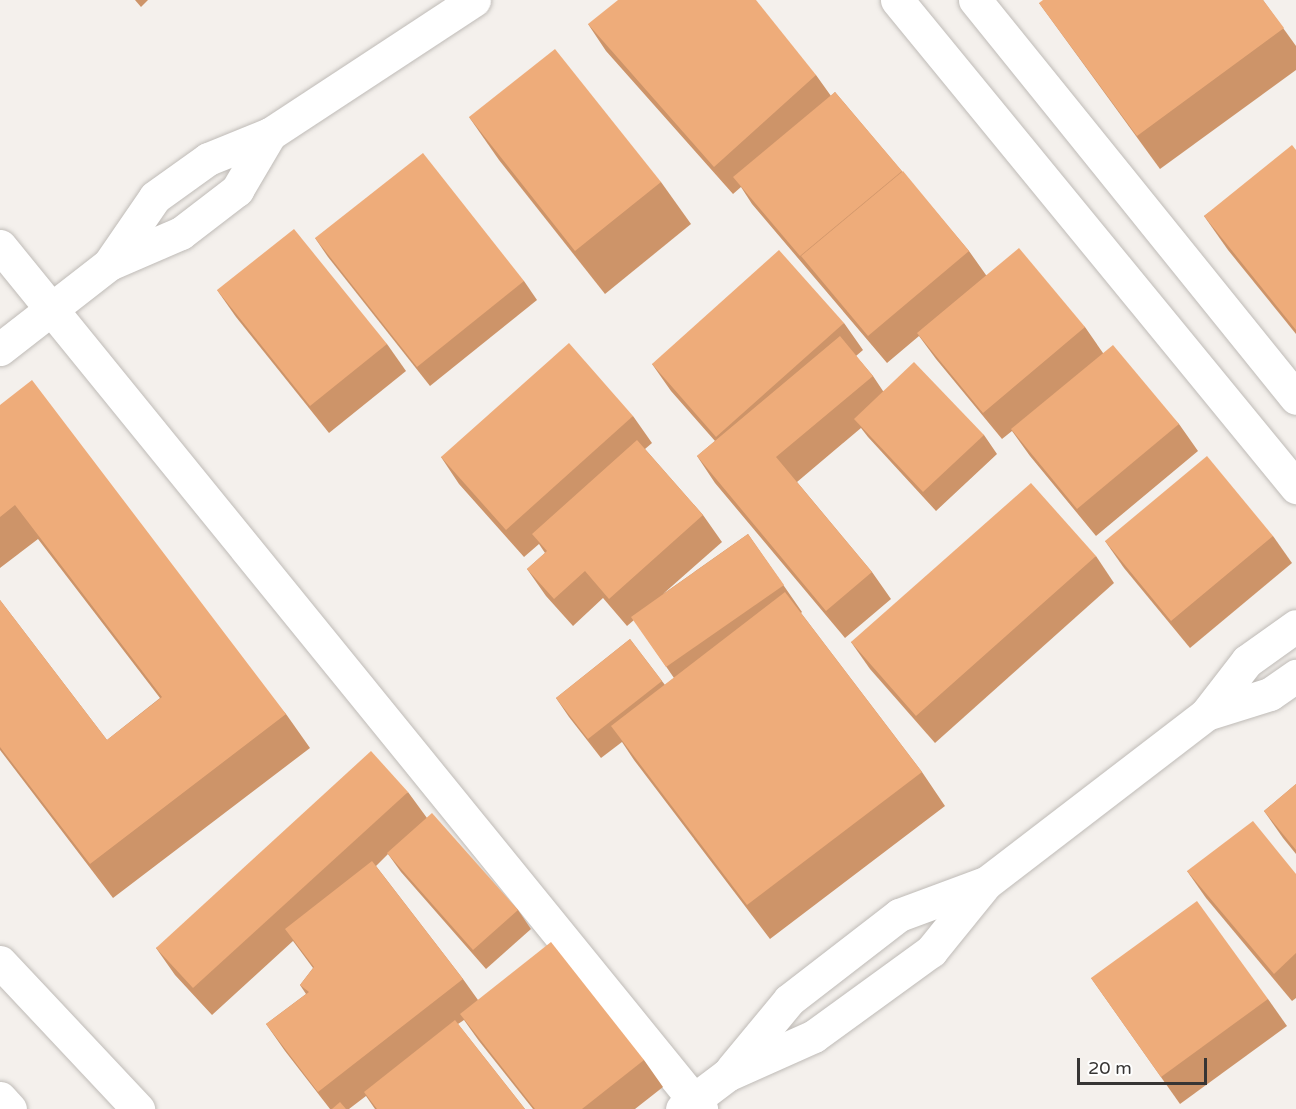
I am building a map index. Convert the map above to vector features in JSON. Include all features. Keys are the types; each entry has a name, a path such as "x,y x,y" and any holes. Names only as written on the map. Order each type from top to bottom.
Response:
{"main road":[{"path":"109,264 155,196 208,159 270,134 474,0"},
{"path":"897,0 1296,487"},
{"path":"975,0 1296,398"},
{"path":"0,349 109,264 181,233 237,190 270,134"},
{"path":"0,246 692,1106 727,1076 789,1000 899,915 986,883"},
{"path":"727,1076 814,1036 931,951 986,883 1206,714 1247,661 1296,627"},
{"path":"1206,714 1270,694 1296,676"},
{"path":"0,962 138,1109"},
{"path":"0,1098 10,1109"}],"building":[{"path":"618,0 756,0 816,75 714,167 588,24"},
{"path":"1043,0 1263,0 1284,28 1137,136 1039,3"},
{"path":"555,49 661,182 575,251 469,117"},
{"path":"835,92 902,171 800,256 733,177"},
{"path":"1292,145 1296,150 1296,330 1204,216"},
{"path":"423,153 524,281 417,367 315,238"},
{"path":"903,171 969,251 868,336 801,256"},
{"path":"294,229 387,344 310,406 217,290"},
{"path":"1019,248 1085,327 983,413 917,333"},
{"path":"779,250 844,323 716,437 652,364"},
{"path":"840,336 873,376 776,457 872,572 826,611 697,456"},
{"path":"569,343 633,416 506,530 441,457"},
{"path":"1113,345 1179,424 1077,509 1011,429"},
{"path":"914,362 984,435 923,492 854,419"},
{"path":"32,380 286,714 90,864 0,747 0,600 107,740 162,697 15,505 0,517 0,405"},
{"path":"637,440 703,515 609,599 585,571 554,599 527,569 547,551 532,534"},
{"path":"1207,456 1273,536 1171,621 1105,541"},
{"path":"1031,483 1096,556 916,716 851,642"},
{"path":"748,534 784,585 666,667 631,617"},
{"path":"785,592 922,772 747,905 611,726"},
{"path":"630,639 662,681 588,739 556,698"},
{"path":"371,751 408,792 193,988 156,948"},
{"path":"1296,784 1296,850 1264,811"},
{"path":"432,813 518,910 473,950 387,853"},
{"path":"1253,821 1296,874 1296,953 1274,974 1187,871"},
{"path":"372,861 463,979 318,1092 266,1024 309,992 300,985 314,967 285,929"},
{"path":"1197,901 1268,999 1161,1077 1091,978"},
{"path":"551,942 644,1060 582,1109 535,1109 460,1014"},
{"path":"455,1020 525,1109 377,1109 364,1092"},
{"path":"340,1102 346,1109 332,1109"}]}
